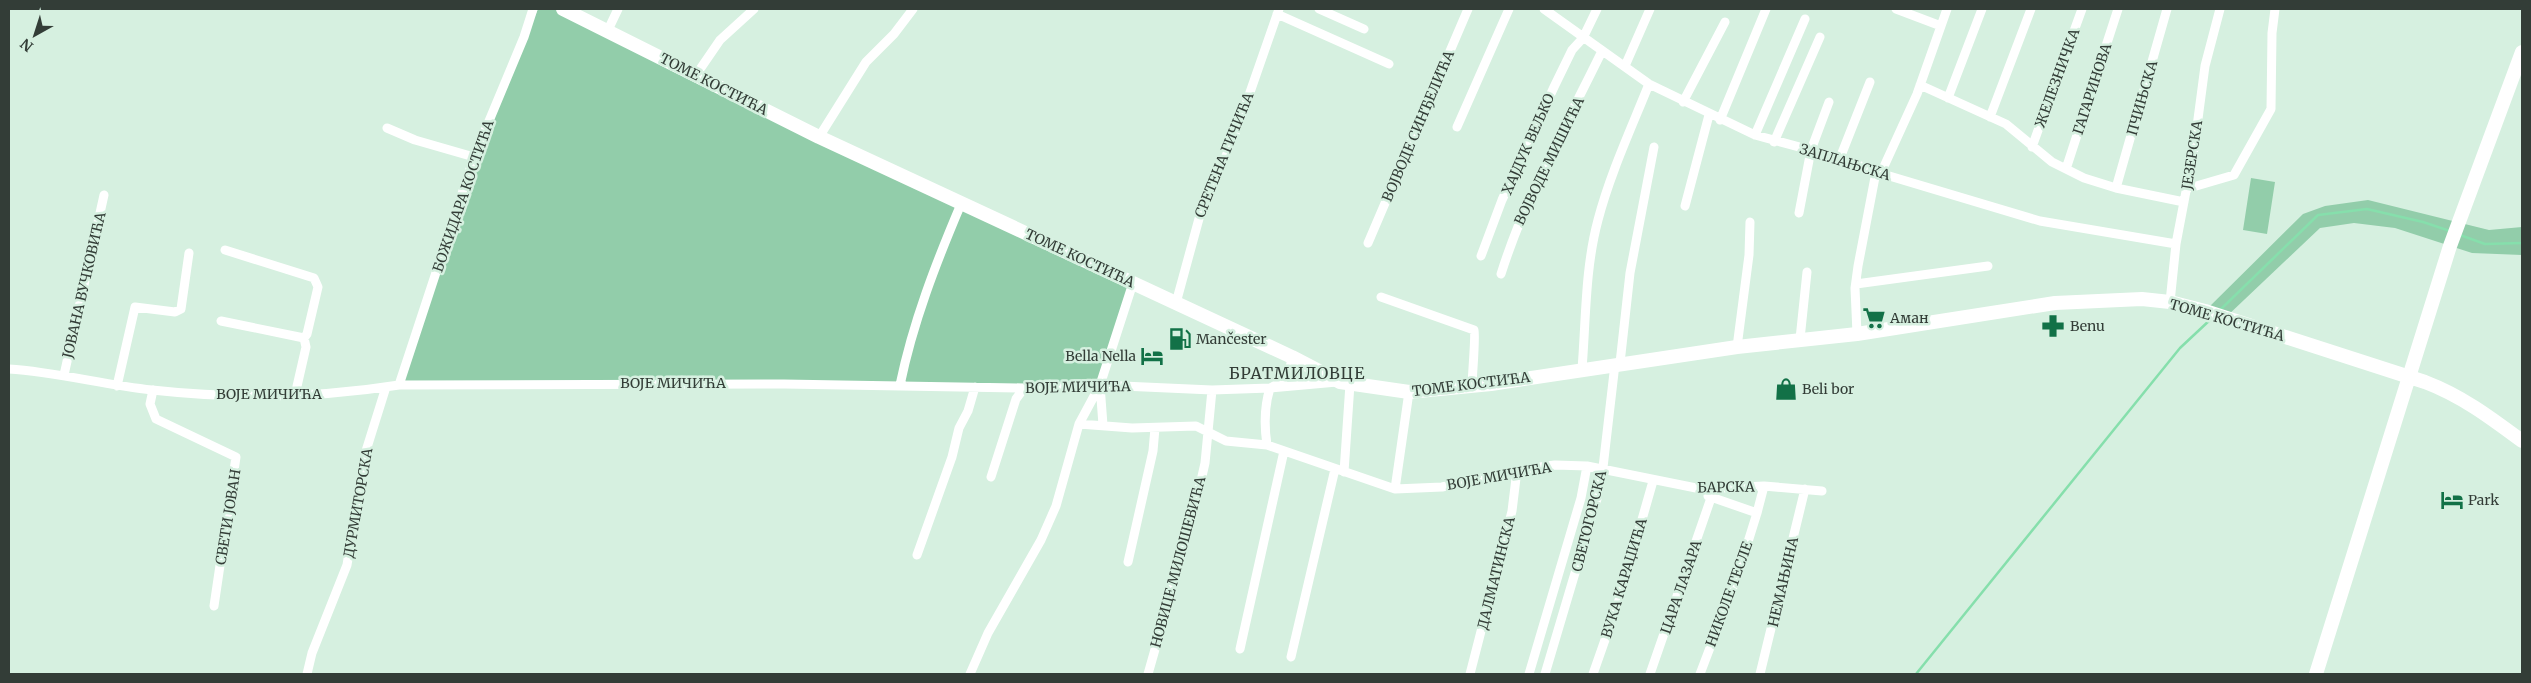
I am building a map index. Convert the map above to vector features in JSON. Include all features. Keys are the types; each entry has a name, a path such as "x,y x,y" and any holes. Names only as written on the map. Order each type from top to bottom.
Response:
{"street":[{"name":"БОЖИДАРА КОСТИЋА","path":"400,385 474,157 524,37 533,9"},
{"name":"ТОМЕ КОСТИЋА","path":"563,9 961,204 1345,383 1409,392 1472,386 1617,363 1800,339 1857,334 2055,303 2142,299 2170,302 2215,315 2426,382 2446,390 2476,407 2522,441"},
{"path":"608,30 618,9"},
{"path":"696,75 720,40 754,9"},
{"path":"819,136 866,62 894,34 913,9"},
{"path":"1318,9 1364,29"},
{"name":"ВОЈВОДЕ СИНЂЕЛИЋА","path":"1368,243 1468,9"},
{"path":"1457,127 1509,9"},
{"name":"ЗАПЛАЊСКА","path":"1544,9 1649,84 1709,115 1755,135 1774,142 1840,158 1879,173 2040,221 2176,244"},
{"name":"ХАЈДУК ВЕЉКО","path":"1481,256 1502,200 1554,87 1572,50 1583,38 1597,9"},
{"path":"1625,66 1650,9"},
{"path":"1720,120 1766,9"},
{"path":"1896,9 1941,26"},
{"path":"1857,334 1856,284 1879,173 1920,85 1947,9"},
{"path":"1948,98 1982,9"},
{"path":"1990,117 2032,9"},
{"name":"ЖЕЛЕЗНИЧКА","path":"2032,147 2082,9"},
{"name":"ГАГАРИНОВА","path":"2066,169 2118,9"},
{"name":"ПЧИЊСКА","path":"2116,188 2167,9"},
{"name":"ЈЕЗЕРСКА","path":"2170,302 2176,244 2205,66 2220,9"},
{"path":"2186,189 2234,175 2272,109 2272,34 2275,9"},
{"path":"1278,12 1389,64"},
{"name":"СРЕТЕНА ГИЧИЋА","path":"1176,303 1206,193 1233,139 1278,12"},
{"path":"1755,135 1805,19"},
{"path":"1683,102 1724,22"},
{"path":"1774,142 1820,37"},
{"name":"ВОЈВОДЕ МИШИЋА","path":"1500,274 1534,185 1602,52"},
{"path":"2316,674 2450,246 2522,52"},
{"path":"1840,158 1870,82"},
{"path":"1582,369 1591,257 1598,220 1616,164 1649,84"},
{"path":"1920,85 2006,124 2032,147 2066,169 2116,188 2184,202"},
{"path":"1799,213 1811,150 1829,102"},
{"path":"1685,206 1709,115"},
{"path":"387,128 415,140 474,157"},
{"name":"СВЕТОГОРСКА","path":"1545,674 1586,539 1603,470 1630,273 1654,147"},
{"name":"ЈОВАНА ВУЧКОВИЋА","path":"64,374 104,196"},
{"path":"900,385 908,348 928,284 961,204"},
{"path":"1737,347 1749,255 1750,222"},
{"path":"225,250 314,278 318,287 311,320 304,338 306,347 295,395"},
{"path":"118,386 135,307 175,312 181,308 188,253"},
{"path":"1856,284 1988,266"},
{"path":"1800,339 1807,272"},
{"path":"970,674 988,632 1041,540 1053,514 1071,459 1079,424 1100,385 1134,283"},
{"path":"1381,297 1474,330 1476,337 1472,356 1472,386"},
{"path":"221,321 304,338"},
{"path":"1267,445 1264,426 1270,388 1282,382 1289,375 1292,357"},
{"name":"ВОЈЕ МИЧИЋА","path":"9,369 64,374 118,386 152,390 269,396 400,385 900,385 1024,388 1100,385 1212,390 1345,383"},
{"path":"1290,657 1339,471 1345,383"},
{"path":"1100,385 1103,425"},
{"name":"ДУРМИТОРСКА","path":"307,674 312,653 347,565 365,454 386,387"},
{"path":"917,555 952,457 959,428 968,411 975,387"},
{"path":"991,477 1016,399 1024,388"},
{"name":"СВЕТИ ЈОВАН","path":"152,390 150,404 156,418 236,457 214,606"},
{"name":"НОВИЦЕ МИЛОШЕВИЋА","path":"1148,674 1193,516 1205,463 1212,390"},
{"path":"1395,489 1409,392"},
{"name":"ВОЈЕ МИЧИЋА","path":"1079,424 1155,428 1196,426 1226,441 1267,445 1395,489 1442,487 1517,470 1555,465 1587,466 1603,470"},
{"path":"1128,562 1153,451 1155,428"},
{"path":"1240,649 1284,450"},
{"path":"1529,674 1581,498 1587,466"},
{"name":"ДАЛМАТИНСКА","path":"1470,674 1512,511 1517,470"},
{"name":"БАРСКА","path":"1603,470 1701,489 1764,486 1822,491"},
{"name":"ВУКА КАРАЏИЋА","path":"1593,674 1619,600 1653,481"},
{"name":"НИКОЛЕ ТЕСЛЕ","path":"1700,674 1738,574 1764,486"},
{"path":"1701,489 1711,498 1757,513"},
{"name":"НЕМАЊИНА","path":"1760,674 1805,489"},
{"name":"ЦАРА ЛАЗАРА","path":"1650,674 1711,498"}],"green space":[{"path":"538,9 563,9 1133,283 1100,385 399,385 474,157"},
{"path":"2251,178 2275,182 2267,234 2243,230"},
{"path":"2368,200 2489,230 2522,227 2522,255 2472,253 2395,228 2354,223 2320,228 2225,318 2205,311 2303,214 2325,206"}],"waterway":[{"path":"2220,310 2318,215 2367,209 2423,222 2450,231"},
{"path":"2460,235 2485,244 2522,243"},
{"path":"1916,674 2180,348 2211,319"}],"place":[{"name":"Аман","path":"1874,318"},
{"name":"Benu","path":"2053,326"},
{"name":"Mančester","path":"1180,339"},
{"name":"Bella Nella","path":"1152,356"},
{"name":"Beli bor","path":"1786,389"},
{"name":"Park","path":"2452,500"}],"district":[{"name":"БРАТМИЛОВЦЕ","path":"1297,373"}]}
